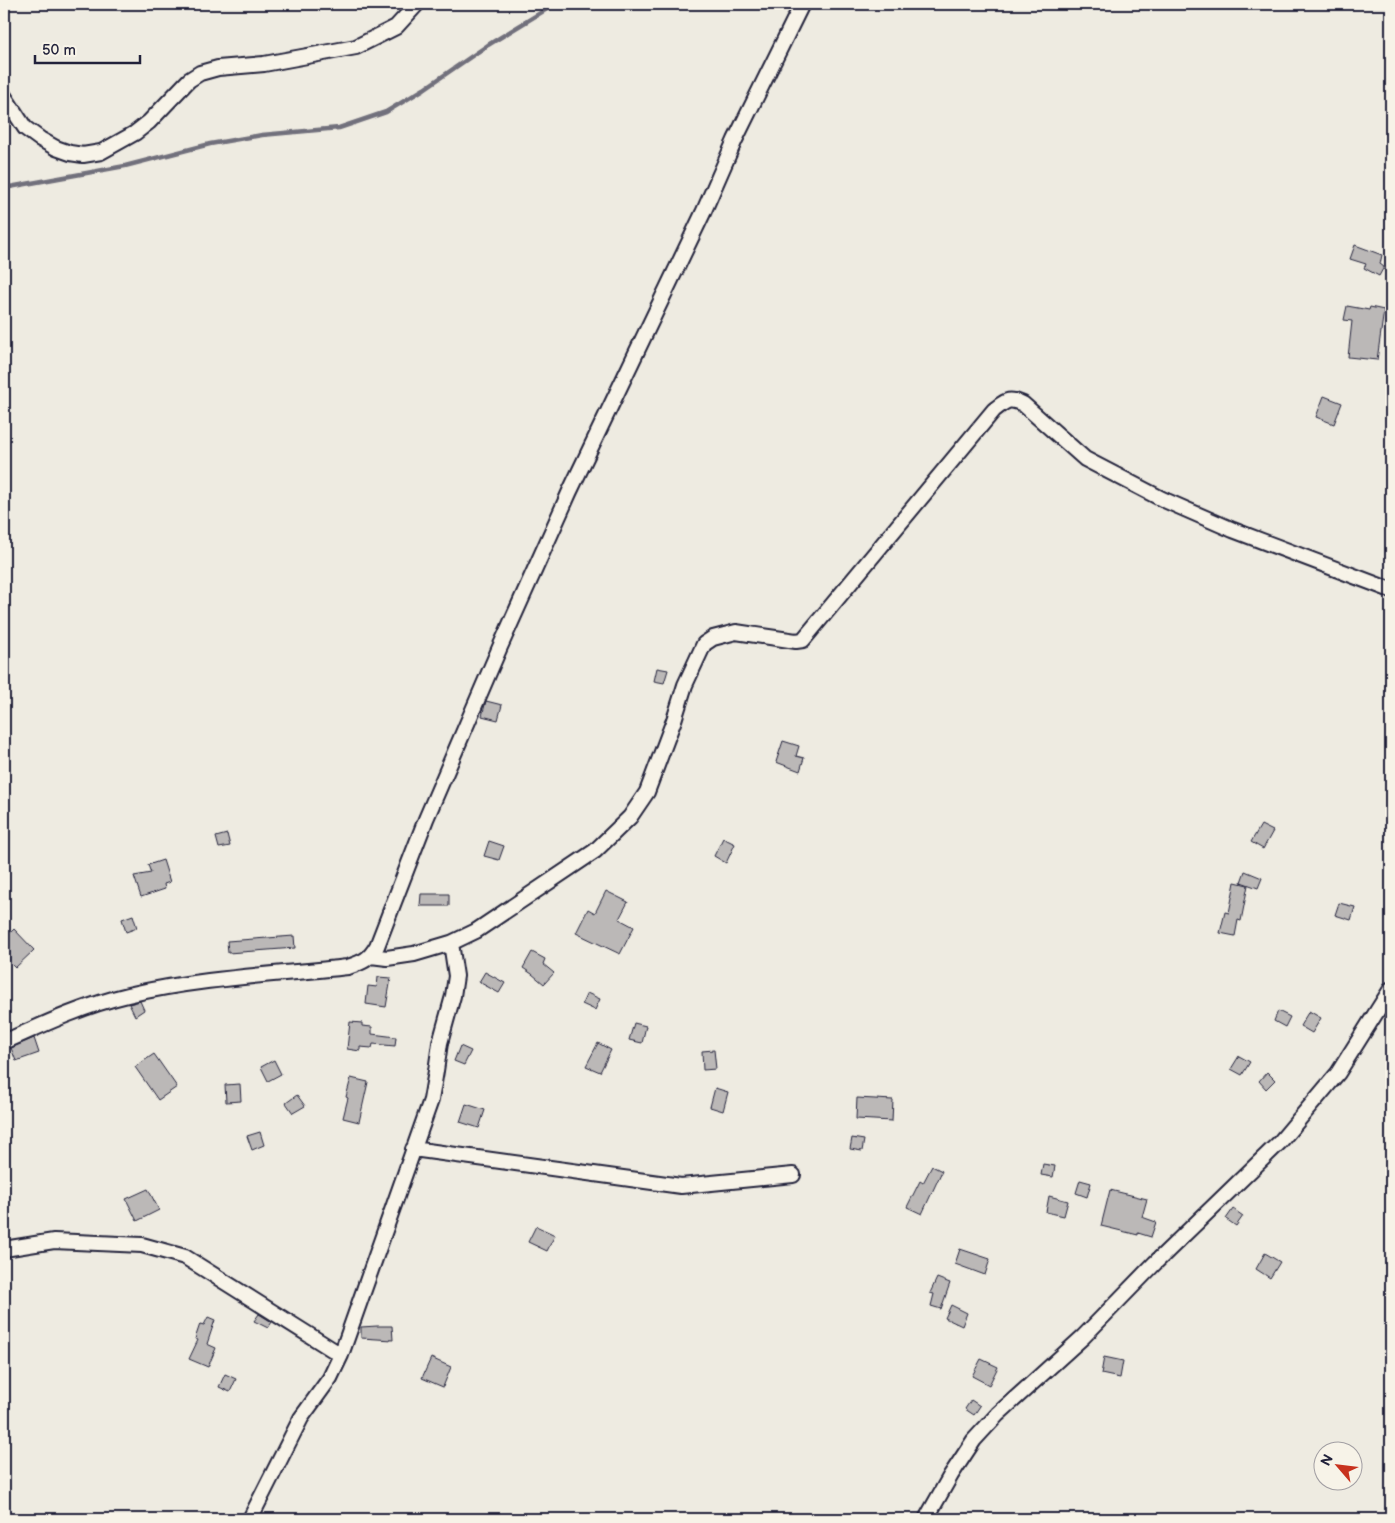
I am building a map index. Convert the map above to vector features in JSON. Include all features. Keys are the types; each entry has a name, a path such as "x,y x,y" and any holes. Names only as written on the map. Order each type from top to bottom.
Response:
{"street":[{"path":"4,96 25,128 40,139 70,153 83,155 102,152 135,134 189,80 200,73 218,68 264,64 356,47 396,27 417,4"},
{"path":"4,1042 80,1009 127,995 202,981 348,967 362,963 371,956 377,946 426,820 500,647 570,491 802,4"},
{"path":"371,956 387,958 414,954 451,944 476,931 595,851 630,818 647,792 685,685 704,644 713,638 736,632 796,641 802,640 994,410 1006,400 1013,399 1023,404 1085,459 1162,500 1233,530 1391,590"},
{"path":"250,1519 301,1418 330,1378 341,1356 431,1100 440,1043 453,996 456,976 451,944"},
{"path":"926,1519 974,1440 1083,1337 1155,1263 1280,1142 1338,1073 1391,988"},
{"path":"413,1149 681,1186 793,1175"},
{"path":"4,1249 54,1241 142,1245 185,1257 341,1356"}],"building":[{"path":"1355,245 1382,255 1380,264 1384,267 1379,276 1364,268 1366,264 1350,259"},
{"path":"1347,306 1369,310 1370,307 1384,310 1377,360 1348,357 1352,321 1344,320"},
{"path":"1324,396 1342,403 1334,424 1316,417"},
{"path":"657,668 668,670 664,683 654,681"},
{"path":"486,701 502,705 498,720 482,716"},
{"path":"783,741 799,746 796,756 804,758 800,771 776,762"},
{"path":"1261,825 1273,831 1263,849 1251,842"},
{"path":"227,834 230,846 219,848 216,837"},
{"path":"723,838 735,844 726,863 714,856"},
{"path":"489,841 504,846 499,860 484,856"},
{"path":"163,860 170,882 164,884 165,889 141,897 134,876 151,873 148,865"},
{"path":"1245,871 1262,878 1258,888 1241,882"},
{"path":"1235,882 1248,885 1241,921 1238,920 1235,936 1220,933 1225,912 1229,913"},
{"path":"606,891 628,902 619,919 634,927 620,954 576,933 588,909 595,913"},
{"path":"421,894 449,894 449,906 420,906"},
{"path":"1339,903 1355,907 1351,920 1335,915"},
{"path":"133,915 137,928 126,932 122,919"},
{"path":"14,929 34,950 15,968 4,957 4,939"},
{"path":"294,936 295,948 228,953 227,941"},
{"path":"532,952 545,959 543,964 554,973 544,984 523,968"},
{"path":"485,972 505,983 499,993 479,982"},
{"path":"378,977 391,978 386,1007 366,1004 368,986 377,987"},
{"path":"587,993 600,999 595,1010 582,1004"},
{"path":"140,1001 144,1010 135,1016 129,1004"},
{"path":"1278,1011 1290,1017 1285,1027 1274,1021"},
{"path":"1309,1011 1321,1018 1312,1033 1300,1026"},
{"path":"350,1022 362,1023 362,1026 372,1027 372,1034 396,1037 395,1046 373,1044 372,1048 360,1047 360,1051 347,1049"},
{"path":"634,1023 646,1026 642,1043 629,1040"},
{"path":"34,1038 39,1053 16,1061 11,1048"},
{"path":"598,1043 611,1050 600,1072 586,1066"},
{"path":"460,1046 471,1051 464,1065 454,1061"},
{"path":"714,1050 716,1069 703,1070 702,1051"},
{"path":"154,1054 177,1087 158,1100 135,1067"},
{"path":"1239,1056 1250,1062 1242,1075 1231,1069"},
{"path":"274,1060 281,1074 268,1081 261,1067"},
{"path":"1267,1072 1275,1080 1266,1089 1259,1081"},
{"path":"351,1078 368,1082 359,1122 343,1118"},
{"path":"240,1084 241,1101 226,1102 225,1085"},
{"path":"715,1088 728,1092 723,1111 710,1107"},
{"path":"297,1095 305,1106 293,1113 286,1103"},
{"path":"857,1098 893,1100 892,1121 856,1119"},
{"path":"466,1104 485,1110 479,1128 460,1122"},
{"path":"260,1132 264,1145 252,1150 247,1136"},
{"path":"852,1138 864,1140 862,1151 850,1149"},
{"path":"1043,1164 1055,1166 1053,1177 1041,1175"},
{"path":"932,1166 942,1171 922,1214 907,1207 920,1181 923,1183"},
{"path":"1080,1180 1091,1183 1087,1197 1076,1193"},
{"path":"148,1189 159,1210 137,1221 126,1199"},
{"path":"1110,1190 1147,1199 1142,1217 1156,1222 1151,1237 1101,1226"},
{"path":"1049,1196 1068,1201 1064,1216 1046,1212"},
{"path":"1233,1209 1243,1216 1236,1226 1226,1219"},
{"path":"536,1226 555,1235 547,1251 528,1242"},
{"path":"960,1249 990,1259 985,1275 955,1264"},
{"path":"1265,1253 1280,1262 1270,1278 1256,1269"},
{"path":"937,1278 950,1283 941,1309 931,1306 934,1294 930,1293"},
{"path":"951,1305 967,1313 962,1326 945,1318"},
{"path":"259,1314 272,1322 268,1328 254,1321"},
{"path":"208,1317 215,1320 207,1344 216,1348 208,1367 189,1359 198,1340 195,1339 200,1324 204,1325"},
{"path":"392,1326 393,1340 361,1338 361,1327"},
{"path":"1104,1357 1123,1361 1120,1378 1101,1374"},
{"path":"431,1358 451,1367 443,1387 422,1378"},
{"path":"981,1359 998,1367 989,1385 972,1376"},
{"path":"225,1374 236,1379 230,1392 219,1387"},
{"path":"971,1400 980,1406 974,1415 965,1409"}],"waterway":[{"path":"4,188 125,166 210,144 262,135 339,128 386,112 424,89 488,45 555,4"}]}
